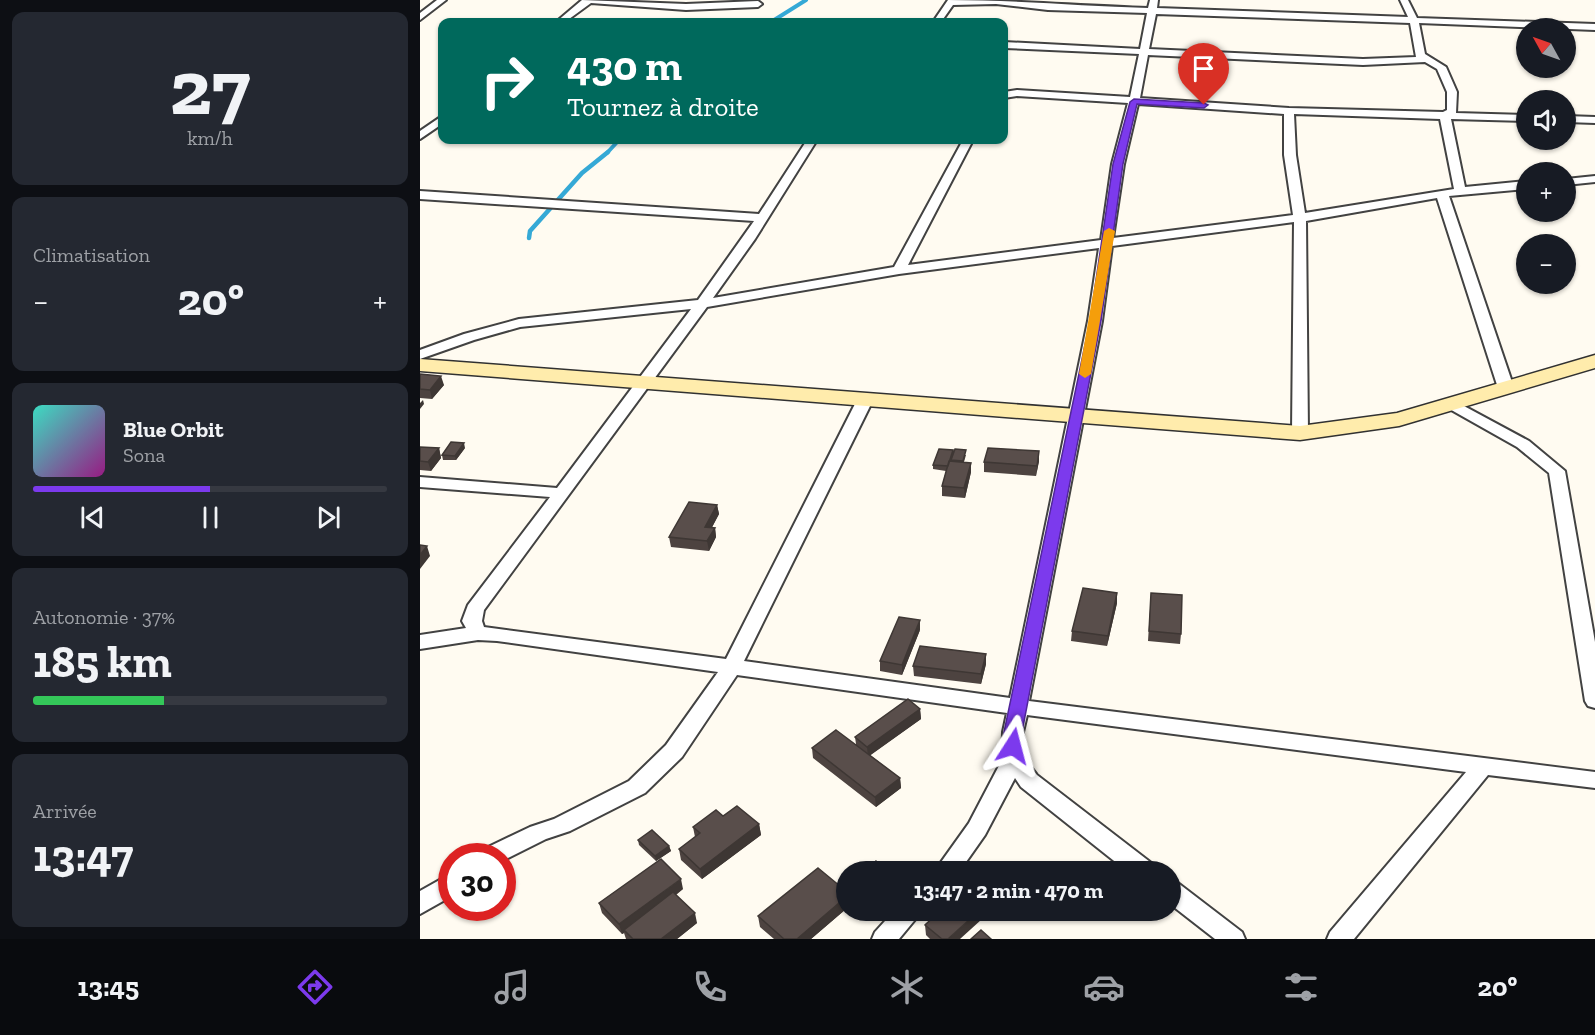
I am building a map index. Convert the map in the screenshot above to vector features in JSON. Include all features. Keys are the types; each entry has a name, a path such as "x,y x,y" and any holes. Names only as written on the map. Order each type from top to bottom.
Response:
{"main road":[{"path":"420,365 1300,433 1399,419 1595,361"}],"street":[{"path":"420,17 441,0"},
{"path":"565,18 588,0 686,7 759,4"},
{"path":"1404,0 1414,21 1420,55 1441,67 1452,92 1452,111 1444,116"},
{"path":"940,18 951,1 996,1 1048,7 1153,6 1414,21 1595,27"},
{"path":"953,861 977,829 1012,760 1013,732 1020,707 1108,243 1118,164 1134,102 1142,52 1153,6"},
{"path":"1008,45 1363,62 1426,58"},
{"path":"1008,94 1017,93 1289,111 1516,118"},
{"path":"1289,111 1290,155 1300,218 1300,433"},
{"path":"1444,116 1460,192"},
{"path":"1576,119 1595,120"},
{"path":"420,136 438,122"},
{"path":"478,633 472,621 475,609 702,304 762,218 809,144"},
{"path":"899,270 966,144"},
{"path":"1576,181 1595,179"},
{"path":"420,355 469,337 519,323 702,304 899,270 1300,218 1442,194 1516,186"},
{"path":"1442,194 1506,388"},
{"path":"420,195 762,218"},
{"path":"516,844 597,810 637,786 674,751 730,668 865,400"},
{"path":"1452,404 1523,444 1557,471 1595,701"},
{"path":"420,482 561,494"},
{"path":"420,642 478,633 1020,707 1595,780"},
{"path":"1012,760 1029,781 1132,861"},
{"path":"1339,939 1484,766"},
{"path":"420,904 438,892"},
{"path":"1181,899 1233,939"},
{"path":"884,939 901,921"}],"building":[{"path":"420,374 441,376 430,390 420,389"},
{"path":"451,442 464,443 455,456 442,455"},
{"path":"420,447 439,448 428,462 420,461"},
{"path":"988,448 1039,451 1037,466 984,462"},
{"path":"939,449 953,450 948,466 933,465"},
{"path":"955,449 966,450 963,461 951,460"},
{"path":"949,461 971,463 964,488 942,486"},
{"path":"689,502 717,505 705,527 715,528 707,541 669,537"},
{"path":"420,545 427,546 420,555"},
{"path":"1083,588 1117,593 1108,636 1072,631"},
{"path":"1151,593 1182,595 1181,634 1149,631"},
{"path":"899,617 920,620 902,665 880,661"},
{"path":"920,646 986,654 981,674 913,666"},
{"path":"908,699 920,709 867,747 855,737"},
{"path":"836,730 900,778 875,797 812,748"},
{"path":"737,806 759,824 700,869 679,849 700,833 693,827 716,810 723,816"},
{"path":"652,830 669,846 655,856 638,840"},
{"path":"661,859 681,879 619,924 599,903"},
{"path":"818,868 836,883 836,906 797,939 784,939 758,916"},
{"path":"673,892 695,913 661,939 633,939 624,930"},
{"path":"929,921 968,921 948,939 942,939 925,925"},
{"path":"981,930 991,939 971,939"}],"waterway":[{"path":"777,18 806,0"},
{"path":"608,152 615,144"},
{"path":"529,238 530,231 582,173 608,152"}],"slow traffic":[{"path":"1085,374 1109,231"}],"route":[{"path":"1013,746 1013,732 1020,707 1054,520 1095,321 1118,164 1134,102 1204,105"}]}
